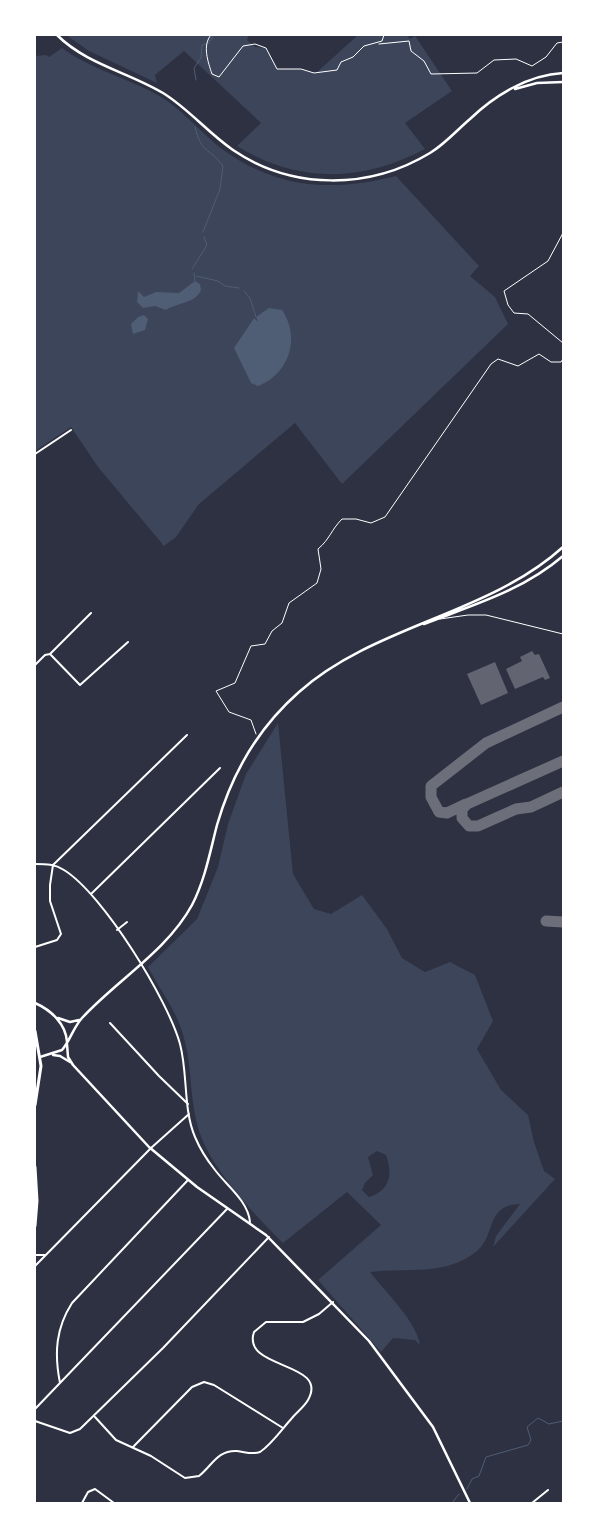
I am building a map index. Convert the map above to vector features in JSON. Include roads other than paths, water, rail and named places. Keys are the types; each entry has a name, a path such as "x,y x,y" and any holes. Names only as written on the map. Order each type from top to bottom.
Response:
{"main road":[{"path":"57,35 82,54 153,87 173,99 232,150 247,159 274,171 312,180 354,180 383,174 408,164 431,152 490,102 530,80 563,72"},
{"path":"509,91 537,83 563,82"},
{"path":"40,1058 54,1055 62,1050 80,1020 171,933 192,904 229,790 257,737 282,707 323,673 355,654 504,587 542,564 563,547"},
{"path":"410,629 470,608 513,589 563,556"},
{"path":"35,1004 41,1006 57,1018 70,1022 80,1020"},
{"path":"57,1018 66,1036 68,1055 72,1063 151,1148 188,1180 269,1237 333,1302 386,1362 433,1427 470,1503"},
{"path":"35,1031 40,1058 40,1075 35,1105"},
{"path":"54,1055 60,1056 72,1063"},
{"path":"35,1167 35,1226"}],"street":[{"path":"35,454 71,430"},
{"path":"35,665 45,655 50,654 91,612"},
{"path":"50,654 80,685 128,642"},
{"path":"35,947 55,941 61,934 50,901 53,864 187,735"},
{"path":"90,894 220,768"},
{"path":"35,864 53,864 74,877 90,894 140,964 163,1004 176,1033 182,1054 189,1114 194,1136 203,1152 245,1206 250,1222"},
{"path":"117,930 127,922"},
{"path":"110,1023 188,1104"},
{"path":"35,1266 151,1148 189,1114"},
{"path":"60,1383 56,1349 61,1324 72,1303 188,1180"},
{"path":"35,1409 229,1208"},
{"path":"35,1421 56,1429 76,1432 95,1418 269,1237"},
{"path":"35,1255 45,1255"},
{"path":"35,1261 42,1259"},
{"path":"95,1418 116,1440 166,1464 181,1476 192,1478 201,1475 212,1461 222,1454 235,1451 253,1454 260,1452 308,1401 310,1392 309,1383 301,1374 259,1354 253,1344 254,1332 266,1322 290,1324 307,1320 333,1302"},
{"path":"133,1447 192,1387 204,1382 214,1385 284,1428"},
{"path":"82,1503 91,1490 97,1490 114,1503"},
{"path":"532,1503 548,1490"}],"lane":[{"path":"437,620 468,615 486,615 563,634"}],"waterway":[{"path":"196,80 194,68 201,58 202,45 209,43 214,35"},
{"path":"195,127 200,142 223,166 220,189 203,232"},
{"path":"192,269 207,245 204,237"},
{"path":"194,273 195,281"},
{"path":"196,276 218,281 225,286 239,288"},
{"path":"244,291 250,298 256,317"},
{"path":"467,1489 472,1479 479,1476 486,1457 528,1445 531,1440 527,1427 538,1418 549,1424 563,1421"},
{"path":"452,1503 459,1494"}]}
